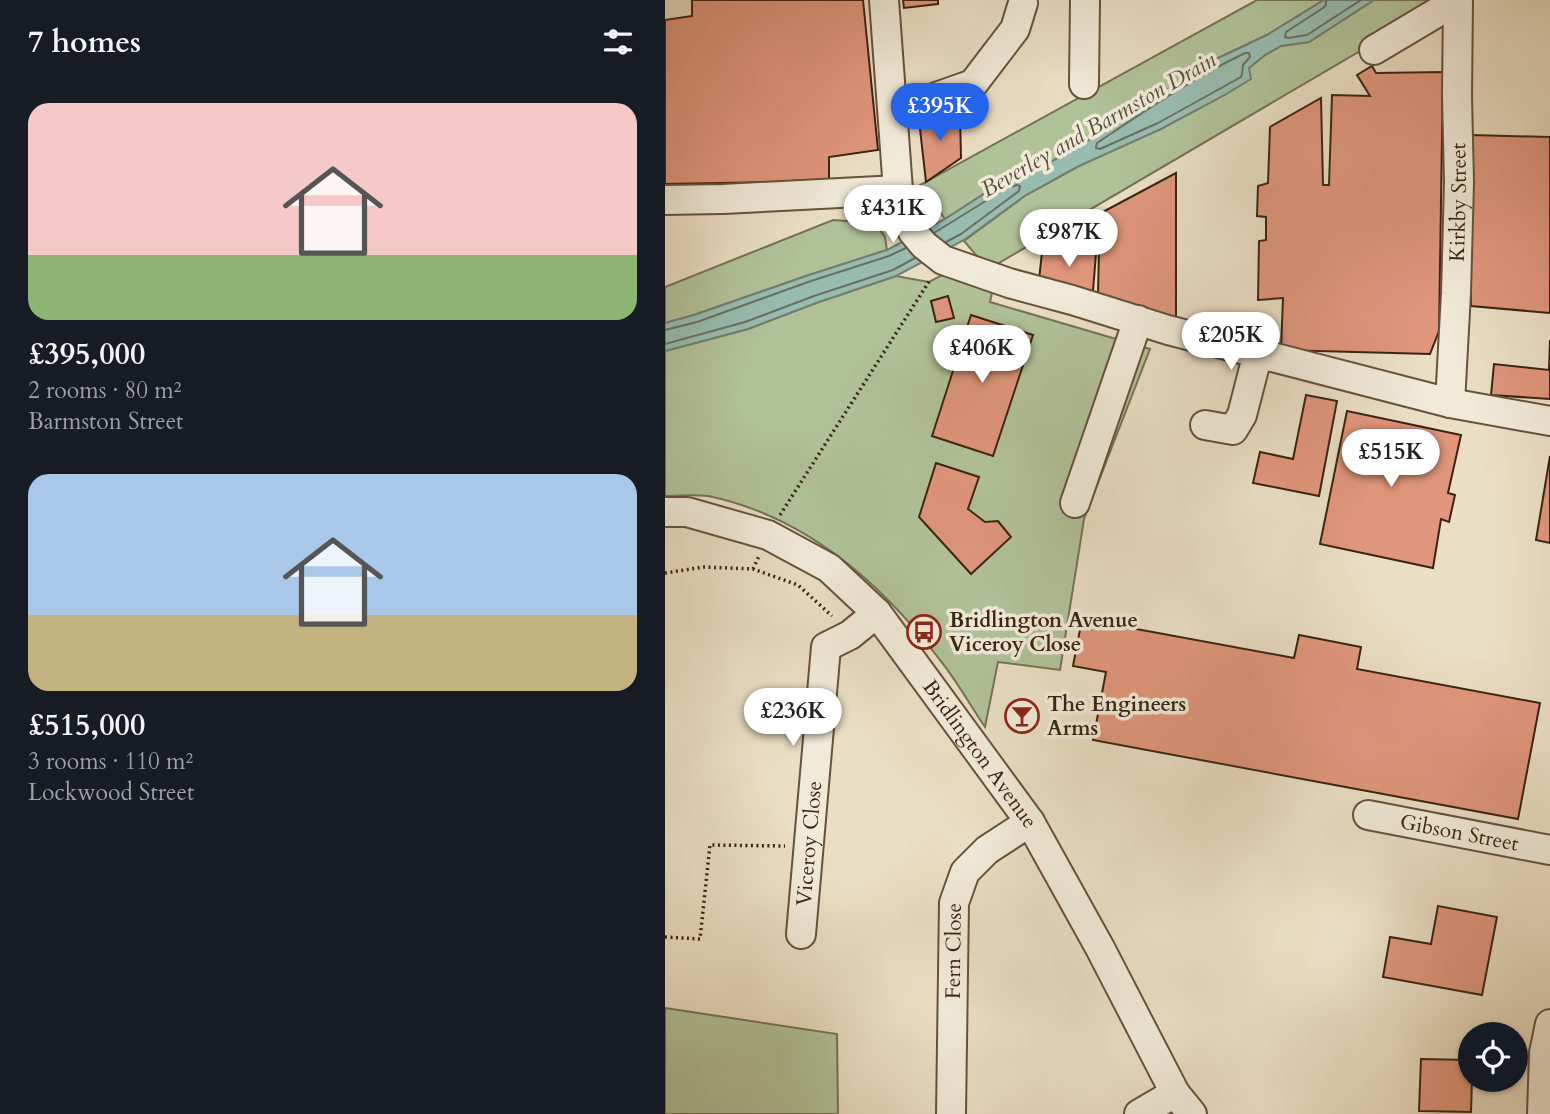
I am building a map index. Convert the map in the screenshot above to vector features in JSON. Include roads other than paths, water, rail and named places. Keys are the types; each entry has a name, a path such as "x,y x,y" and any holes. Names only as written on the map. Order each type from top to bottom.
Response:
{"street":[{"path":"884,0 899,195 905,217 913,232 940,258 1009,283 1258,354 1450,403 1550,421"},
{"path":"1084,84 1085,0"},
{"path":"1374,50 1458,0"},
{"name":"Kirkby Street","path":"1450,403 1459,182 1458,0"},
{"path":"892,105 922,102 973,84 1015,29 1023,3"},
{"path":"665,200 899,195"},
{"path":"1075,503 1138,320"},
{"path":"1205,425 1233,430 1242,415 1258,354"},
{"name":"Bridlington Avenue","path":"665,512 687,512 768,535 829,568 877,613 1030,822 1184,1103"},
{"name":"Viceroy Close","path":"801,934 826,647 850,635 877,613"},
{"name":"Gibson Street","path":"1368,815 1550,850"},
{"name":"Fern Close","path":"951,1114 954,903 965,872 986,850 1030,822"},
{"path":"1542,1114 1544,1053 1550,1024"},
{"path":"1139,1114 1184,1103"}],"water":[{"path":"1324,0 1374,0 1309,42 1281,46 1265,55 1249,68 1251,79 1223,96 1161,129 1077,167 1026,195 964,240 896,276 748,329 665,351 665,323 887,250 945,219 1001,183 1042,167 1214,60 1267,35"}],"place":[{"name":"Bridlington Avenue Viceroy Close","path":"924,632"},
{"name":"The Engineers Arms","path":"1022,716"}],"water label":[{"name":"Beverley and Barmston Drain","path":"1098,124"}]}
